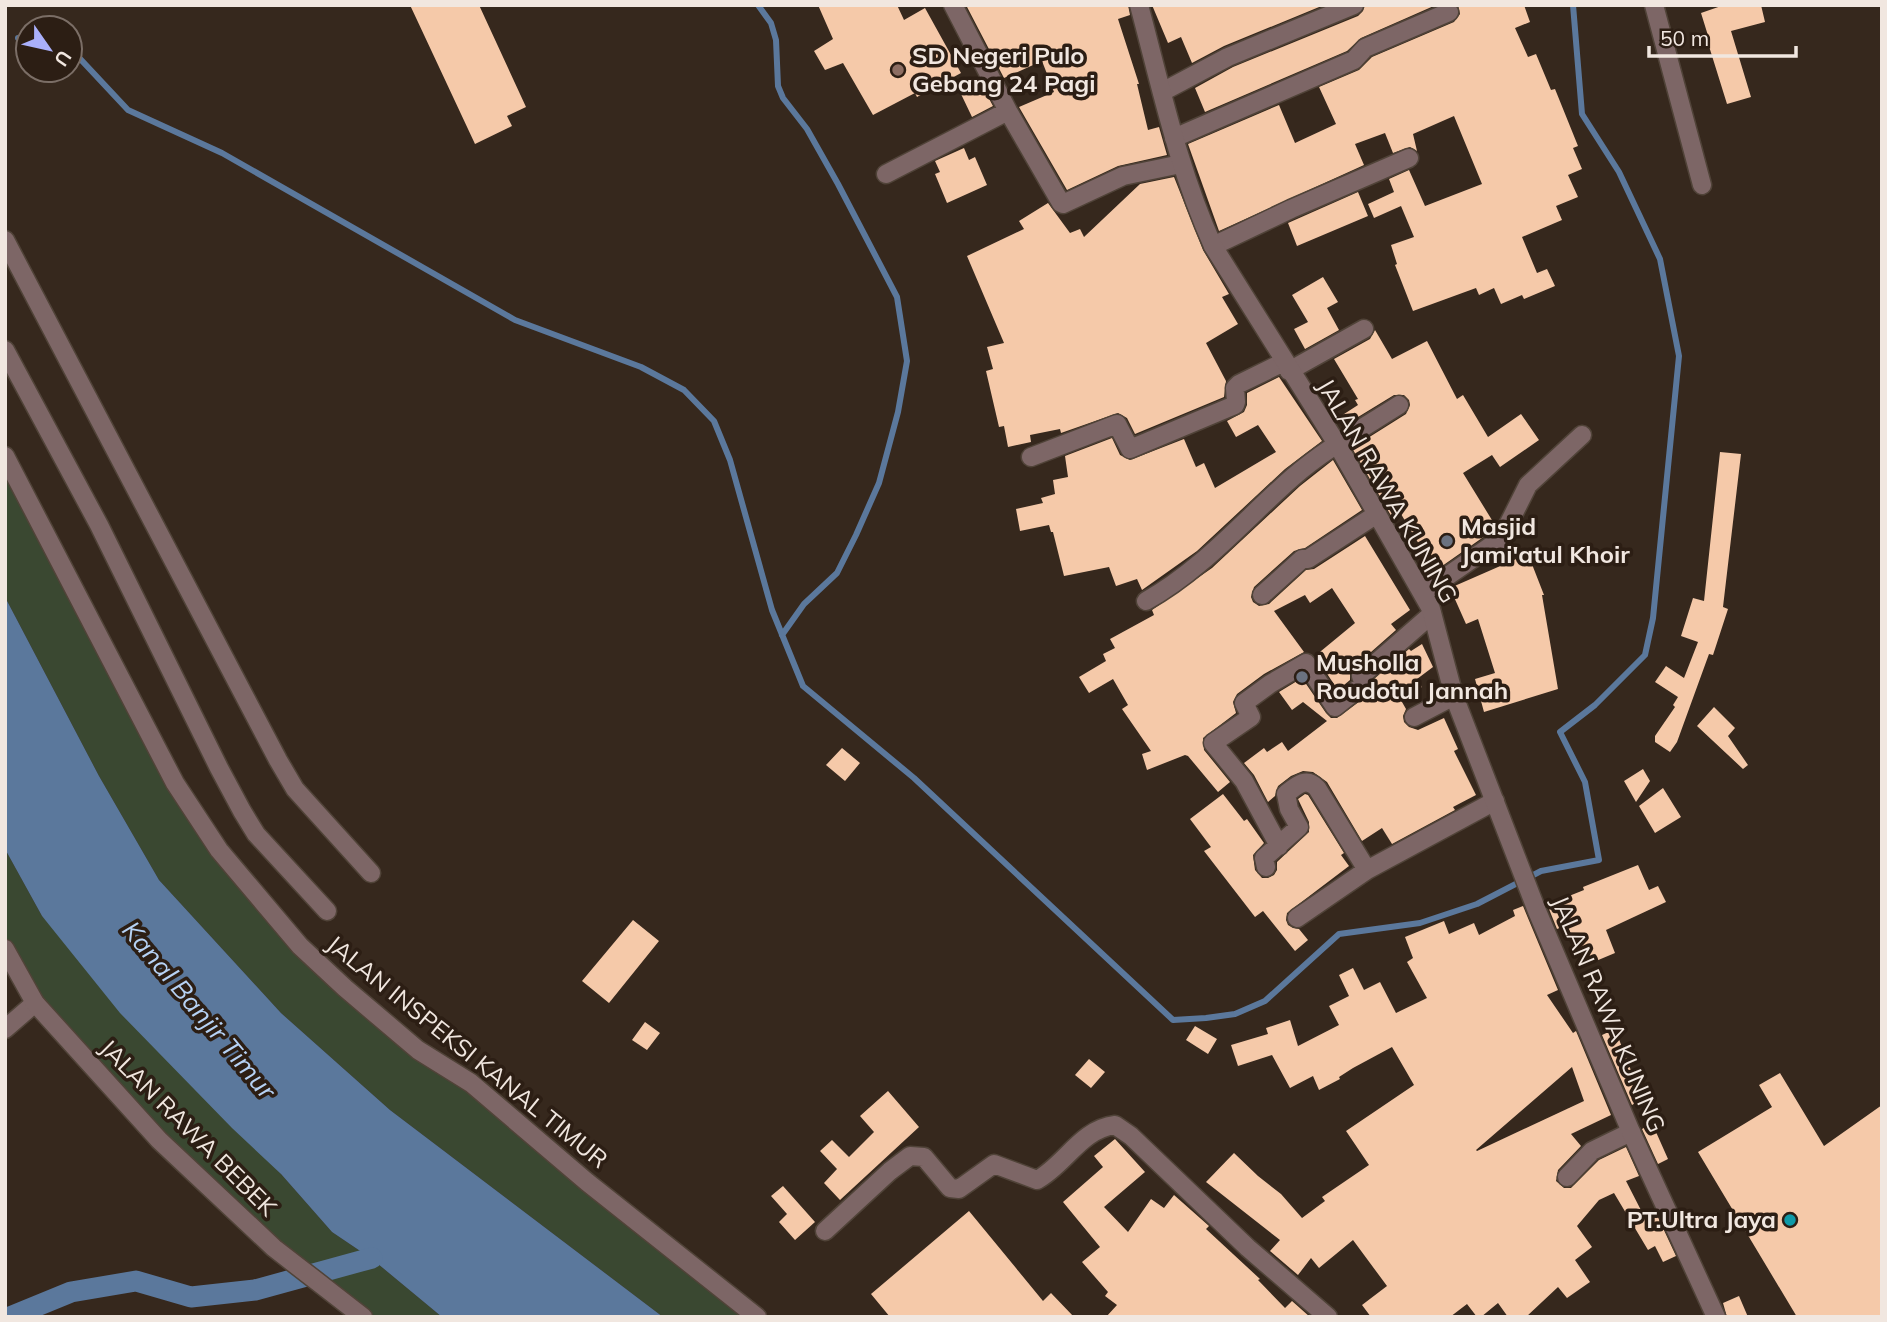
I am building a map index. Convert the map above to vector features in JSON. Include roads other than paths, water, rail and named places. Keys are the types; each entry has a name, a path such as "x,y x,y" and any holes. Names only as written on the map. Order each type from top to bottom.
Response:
{"street":[{"path":"953,5 1007,111 1063,204 1123,176 1181,164"},
{"name":"JALAN RAWA KUNING","path":"1139,5 1181,164 1213,246 1337,444 1423,593 1432,614 1454,695 1537,911 1631,1132 1716,1317"},
{"path":"1162,92 1228,57 1354,5"},
{"path":"1654,5 1702,185"},
{"path":"1174,138 1354,60 1365,48 1449,12"},
{"path":"886,174 1007,111"},
{"path":"1213,246 1409,158"},
{"path":"5,240 278,760 295,789 371,873"},
{"path":"1031,457 1117,424 1130,449 1236,404 1235,388 1238,384 1286,366 1364,329"},
{"path":"5,350 99,525 242,811 256,834 327,911"},
{"path":"1146,601 1183,577 1296,474 1337,444 1399,405"},
{"path":"1423,593 1502,539 1528,485 1582,435"},
{"name":"JALAN INSPEKSI KANAL TIMUR","path":"5,456 175,783 219,850 300,946 418,1050 471,1083 587,1182 757,1317"},
{"path":"1262,595 1303,559 1308,559 1377,514"},
{"path":"1279,846 1244,782 1213,743 1251,717 1244,703 1270,684 1307,663 1335,707 1364,684 1361,676 1432,614"},
{"path":"1414,717 1454,695"},
{"path":"1266,867 1264,858 1299,827 1289,809 1286,794 1299,784 1311,782 1367,870"},
{"path":"1297,918 1367,870 1495,801"},
{"name":"JALAN RAWA BEBEK","path":"5,949 35,1003 159,1140 274,1248 362,1316"},
{"path":"5,1029 35,1003"},
{"path":"825,1231 910,1156 924,1157 950,1188 959,1189 994,1164 1037,1180 1083,1140 1104,1126 1115,1125 1131,1136 1248,1248 1328,1317"},
{"path":"1567,1177 1592,1151 1631,1132"}],"water":[{"name":"Kanal Banjir Timur","path":"5,597 99,776 159,880 281,1013 390,1110 663,1317 442,1317 372,1259 332,1232 281,1174 232,1128 120,1013 42,916 5,849"}],"waterway":[{"path":"758,5 771,23 776,40 778,86 783,98 807,129 897,297 907,361 898,412 879,483 856,535 837,573 804,604 782,635"},
{"path":"84,63 128,110 222,153 515,320 641,367 684,390 714,421 730,460 772,610 803,686 914,778 1173,1020 1235,1014 1265,1001 1339,934 1420,923 1477,904 1541,871 1599,860 1585,782 1560,732 1595,705 1645,655 1653,618 1679,356 1660,259 1619,172 1582,114 1573,5"},
{"path":"10,1317 71,1292 136,1281 191,1297 255,1290 372,1258"}],"place":[{"name":"SD Negeri Pulo Gebang 24 Pagi","path":"898,70"},
{"name":"Masjid Jami'atul Khoir","path":"1447,541"},
{"name":"Musholla Roudotul Jannah","path":"1302,677"},
{"name":"PT.Ultra Jaya","path":"1790,1220"}]}
